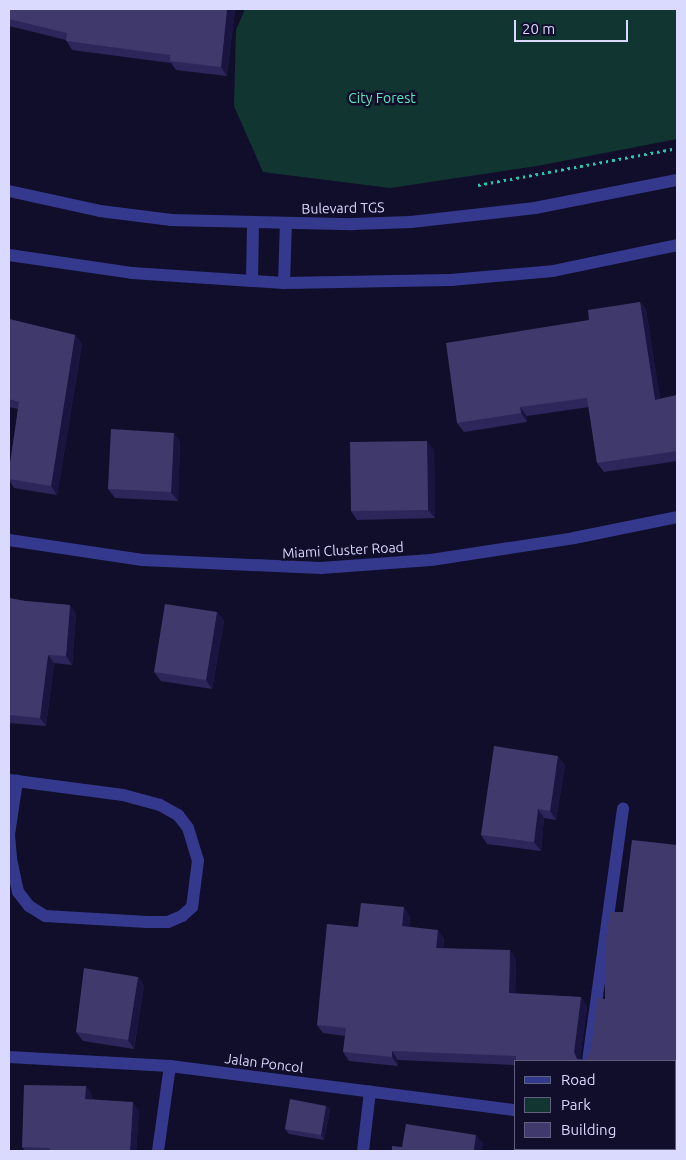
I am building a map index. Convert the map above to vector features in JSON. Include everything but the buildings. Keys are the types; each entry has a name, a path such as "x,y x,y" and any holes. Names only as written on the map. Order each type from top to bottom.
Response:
{"street":[{"name":"Bulevard TGS","path":"9,191 100,211 171,220 253,224 411,222 468,217 618,194 677,180"},
{"path":"252,281 253,224"},
{"path":"284,283 286,224"},
{"path":"9,256 132,273 284,283 450,280 553,271 677,245"},
{"name":"Miami Cluster Road","path":"9,540 143,560 321,568 431,560 574,538 677,517"},
{"path":"13,780 123,795 160,805 178,815 192,836 198,861 192,907 182,916 168,922 148,922 45,916 29,906 18,892 11,858 10,834 13,780"},
{"path":"588,1060 623,808"},
{"name":"Jalan Poncol","path":"9,1057 170,1066 514,1110"},
{"path":"158,1151 170,1066"},
{"path":"362,1151 370,1091"}],"path":[{"path":"476,186 677,148"}],"green space":[{"name":"City Forest","path":"245,9 677,9 677,139 537,166 390,188 263,172 234,106 236,30"}]}
